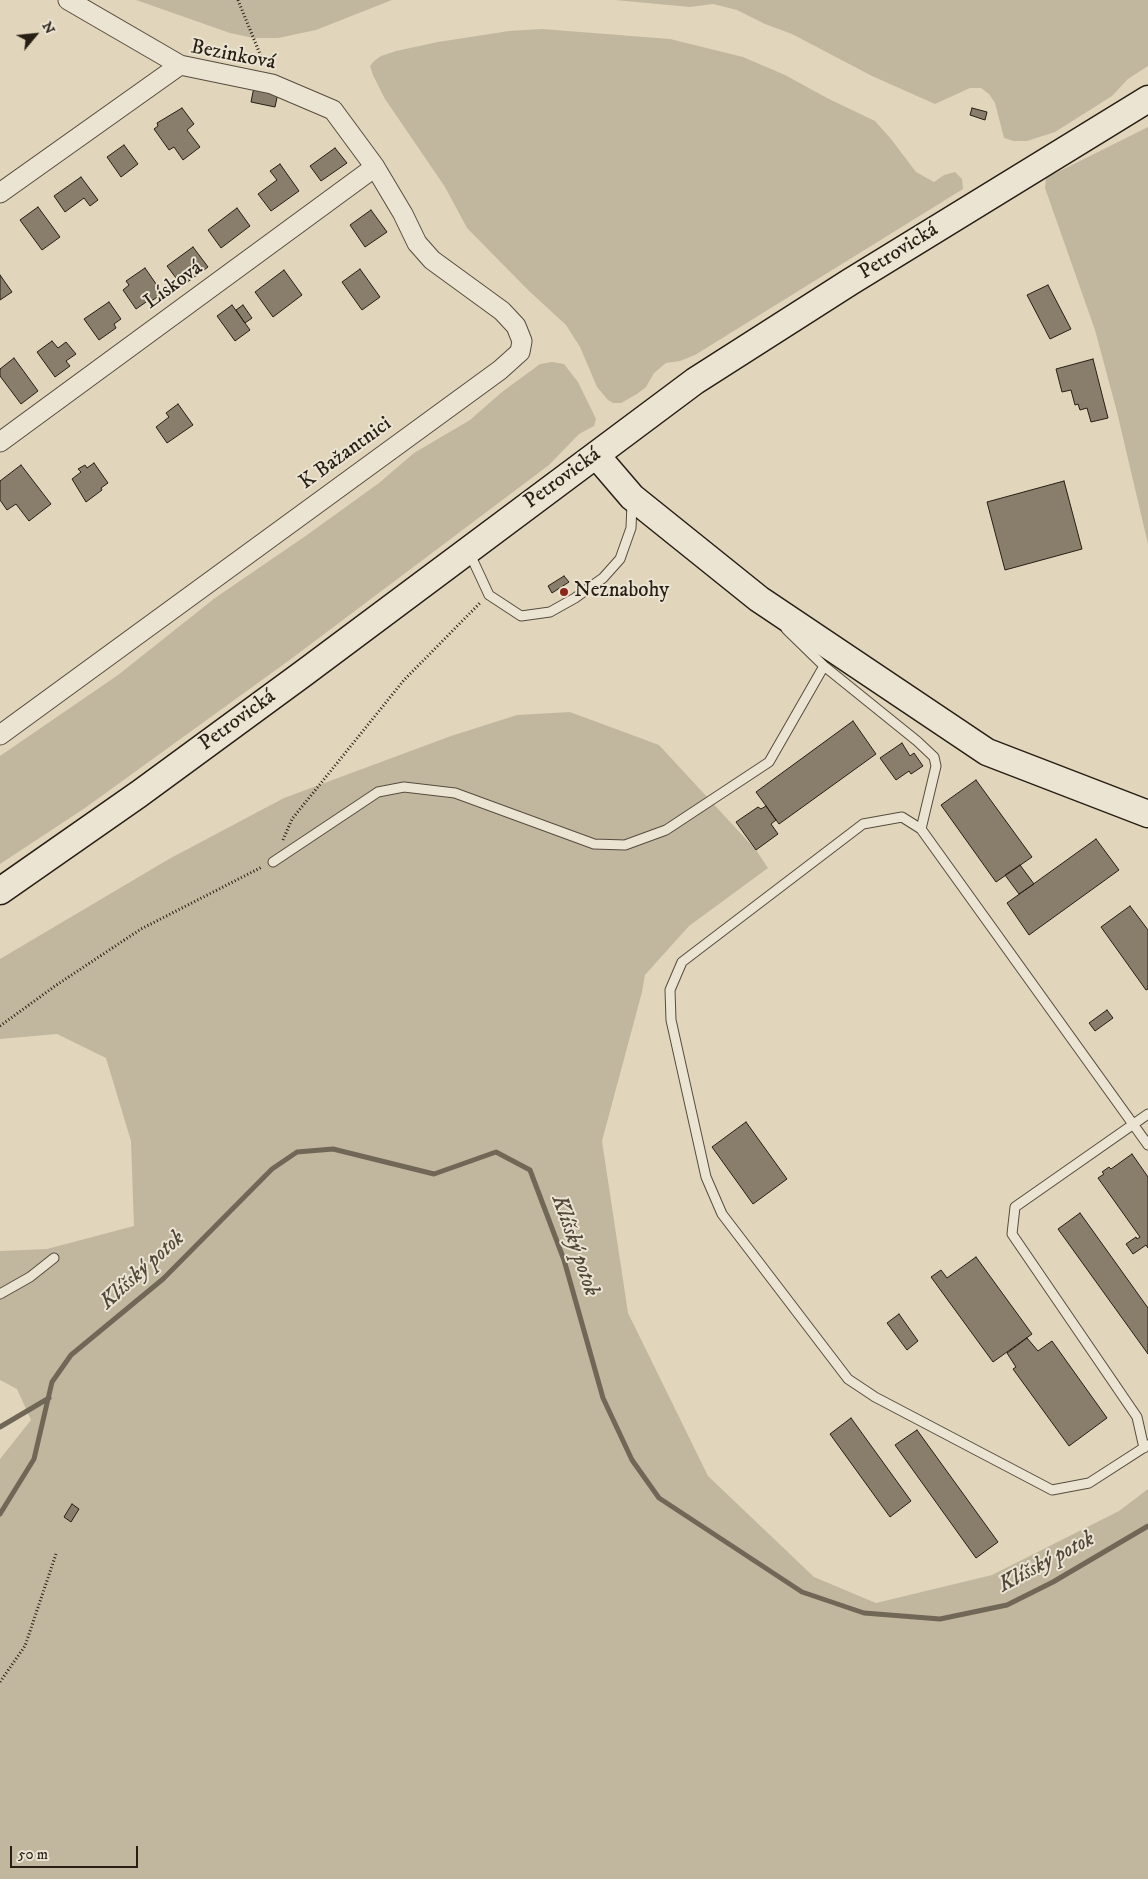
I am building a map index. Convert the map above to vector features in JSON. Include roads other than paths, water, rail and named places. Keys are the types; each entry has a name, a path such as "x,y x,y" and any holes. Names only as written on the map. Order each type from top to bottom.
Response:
{"main road":[{"name":"Petrovická","path":"0,891 139,794 265,702 703,376 859,277 1148,99"},
{"path":"596,455 632,497 759,599 986,752 1148,814"}],"street":[{"path":"68,0 180,65"},
{"name":"Bezinková","path":"0,193 180,65 272,84 332,110 375,167"},
{"name":"Lísková","path":"0,442 375,167"},
{"name":"K Bažantnici","path":"0,735 500,370 520,352 522,338 516,326 502,311 432,260 417,243 403,214 375,167"}],"lane":[{"path":"468,550 489,595 521,616 550,612 575,598 603,578 620,558 631,528 632,497"},
{"path":"759,599 795,640 934,757 936,766 921,829"},
{"path":"273,862 378,792 404,787 455,793 594,844 625,845 666,830 769,762 824,666"},
{"path":"1148,1114 1134,1125 1015,1207 1012,1234 1137,1417 1146,1446 1089,1483 1052,1490 875,1397 848,1379 734,1230 722,1214 706,1177 671,1020 670,990 682,962 863,824 902,817 921,829 1134,1125 1148,1145"},
{"path":"0,1294 30,1277 54,1258"}],"waterway":[{"name":"Klíšský potok","path":"0,1514 34,1459 52,1382 71,1355 163,1279 272,1169 297,1152 333,1149 434,1174 496,1152 530,1170 564,1260 603,1398 632,1460 659,1498 802,1592 864,1613 940,1619 1007,1605 1053,1582 1148,1526"},
{"path":"0,1427 49,1398"}],"place":[{"name":"Neznabohy","path":"564,592"}]}
